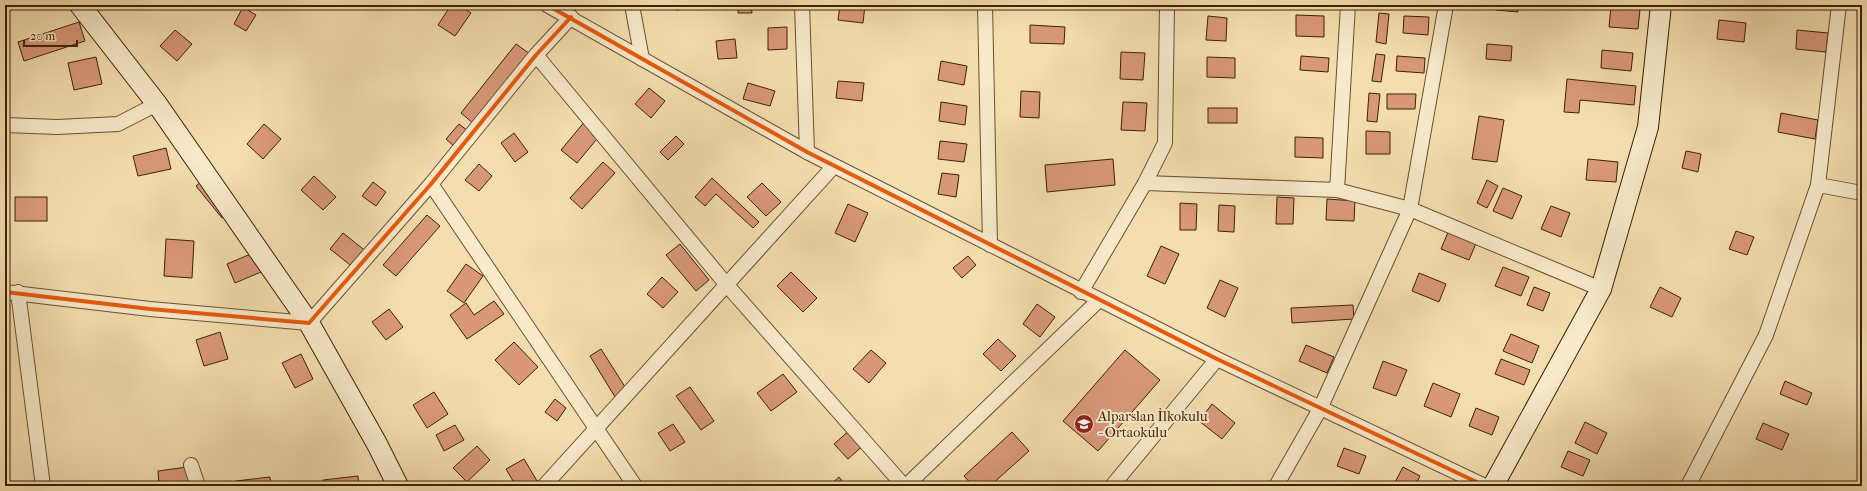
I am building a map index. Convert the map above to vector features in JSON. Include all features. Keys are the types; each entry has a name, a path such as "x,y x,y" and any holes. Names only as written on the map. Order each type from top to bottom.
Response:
{"street":[{"path":"80,5 157,104 309,323 398,486"},
{"path":"547,5 571,17 834,166 1098,301 1320,409 1485,486"},
{"path":"632,5 642,58"},
{"path":"802,5 807,152"},
{"path":"985,5 990,245"},
{"path":"1082,292 1145,183 1165,143 1166,5"},
{"path":"1337,190 1348,5"},
{"path":"1276,486 1320,409 1410,209 1446,5"},
{"path":"1493,486 1601,289 1648,127 1661,5"},
{"path":"1688,486 1766,335 1818,185 1839,5"},
{"path":"309,323 431,184 536,55 571,17"},
{"path":"536,55 726,284 905,486 1098,301"},
{"path":"5,125 57,127 118,124 157,104"},
{"path":"544,486 834,166"},
{"path":"1145,183 1337,190 1410,209 1601,289"},
{"path":"431,184 635,486"},
{"path":"1818,185 1862,193"},
{"path":"43,486 11,292 150,309 309,323"},
{"path":"1112,486 1217,359"},
{"path":"191,465 198,486"}],"building":[{"path":"451,5 459,5 471,13 455,36 438,25"},
{"path":"675,5 695,5 695,8 676,10"},
{"path":"738,5 751,5 752,13 738,13"},
{"path":"840,5 865,5 863,23 838,20"},
{"path":"1497,5 1518,5 1518,12 1496,10"},
{"path":"1611,6 1640,9 1638,29 1609,27"},
{"path":"243,7 256,15 246,31 234,24"},
{"path":"1379,13 1389,14 1386,44 1376,42"},
{"path":"1296,15 1324,16 1324,37 1296,36"},
{"path":"1208,16 1227,18 1226,41 1206,40"},
{"path":"1404,16 1429,17 1428,35 1403,33"},
{"path":"1719,20 1746,23 1744,42 1717,39"},
{"path":"79,22 85,41 24,61 18,42"},
{"path":"1030,25 1065,27 1064,44 1030,43"},
{"path":"787,27 787,49 768,50 768,28"},
{"path":"175,30 192,44 177,61 160,46"},
{"path":"1797,30 1828,33 1826,52 1796,49"},
{"path":"735,39 737,58 718,59 716,41"},
{"path":"516,44 530,54 474,124 461,113"},
{"path":"1487,44 1512,46 1511,61 1486,59"},
{"path":"1602,50 1633,53 1631,71 1601,68"},
{"path":"1121,52 1145,53 1143,80 1120,79"},
{"path":"1376,54 1385,55 1381,82 1372,81"},
{"path":"1301,56 1329,58 1328,72 1300,70"},
{"path":"1397,56 1425,58 1424,73 1396,71"},
{"path":"96,57 102,84 74,90 68,63"},
{"path":"1207,57 1235,58 1235,78 1207,77"},
{"path":"941,61 967,66 964,85 938,80"},
{"path":"1567,79 1636,86 1634,105 1580,100 1579,113 1564,112"},
{"path":"838,81 864,83 862,101 836,98"},
{"path":"748,83 775,91 770,106 743,99"},
{"path":"649,88 665,101 651,118 635,104"},
{"path":"1021,91 1040,92 1039,118 1020,117"},
{"path":"1369,93 1380,94 1377,122 1367,121"},
{"path":"1387,94 1416,94 1415,109 1387,109"},
{"path":"941,102 967,106 965,125 939,121"},
{"path":"1123,102 1147,103 1145,131 1121,130"},
{"path":"1208,108 1237,108 1237,123 1208,123"},
{"path":"1781,113 1818,120 1815,139 1778,132"},
{"path":"1479,116 1504,120 1497,162 1472,159"},
{"path":"586,120 601,134 577,163 561,150"},
{"path":"264,124 281,139 263,159 247,144"},
{"path":"459,124 468,131 455,147 446,139"},
{"path":"1366,131 1390,132 1390,154 1366,154"},
{"path":"514,133 528,152 515,162 501,143"},
{"path":"676,136 684,144 668,160 660,152"},
{"path":"1295,137 1323,138 1323,158 1295,157"},
{"path":"940,141 967,144 964,162 938,159"},
{"path":"166,148 171,169 138,176 133,156"},
{"path":"1686,151 1701,154 1698,172 1682,168"},
{"path":"1113,159 1115,185 1047,192 1045,165"},
{"path":"1588,159 1618,162 1616,182 1586,180"},
{"path":"603,162 615,173 582,209 570,198"},
{"path":"479,164 492,176 479,191 465,180"},
{"path":"942,173 959,175 956,197 938,194"},
{"path":"314,176 336,197 323,210 301,190"},
{"path":"712,178 759,222 753,228 716,194 705,206 695,197"},
{"path":"203,180 230,212 222,218 196,186"},
{"path":"1487,180 1498,186 1487,208 1477,203"},
{"path":"373,182 386,192 376,206 362,196"},
{"path":"762,183 781,202 766,216 747,197"},
{"path":"1503,188 1522,196 1512,219 1493,211"},
{"path":"15,197 47,197 47,221 15,221"},
{"path":"1277,197 1294,198 1293,224 1276,224"},
{"path":"1327,199 1355,201 1354,221 1326,220"},
{"path":"1180,203 1197,204 1196,230 1180,230"},
{"path":"848,204 868,213 855,242 835,233"},
{"path":"1219,205 1235,206 1234,232 1218,231"},
{"path":"1551,206 1570,213 1561,237 1541,229"},
{"path":"427,215 440,226 396,276 383,265"},
{"path":"1449,230 1477,241 1469,260 1441,249"},
{"path":"1736,231 1754,237 1747,255 1729,249"},
{"path":"343,233 367,252 354,268 330,249"},
{"path":"166,239 194,241 192,278 164,276"},
{"path":"680,244 709,280 696,291 666,255"},
{"path":"1161,246 1179,254 1165,284 1147,276"},
{"path":"253,253 261,272 235,283 227,264"},
{"path":"968,256 976,265 962,278 953,268"},
{"path":"466,264 483,276 464,303 447,291"},
{"path":"1503,267 1529,277 1521,296 1495,286"},
{"path":"791,272 817,298 803,312 777,286"},
{"path":"1419,273 1446,284 1439,302 1412,291"},
{"path":"662,277 678,292 663,308 647,294"},
{"path":"1220,280 1238,288 1225,317 1207,308"},
{"path":"1534,287 1550,293 1543,311 1527,305"},
{"path":"1660,287 1681,298 1672,317 1650,307"},
{"path":"494,301 504,314 467,339 450,315 466,303 474,315"},
{"path":"1037,304 1055,317 1040,337 1023,324"},
{"path":"1353,305 1354,319 1292,323 1291,308"},
{"path":"389,309 403,327 386,340 372,322"},
{"path":"220,332 228,359 204,366 196,340"},
{"path":"1511,334 1539,346 1532,363 1503,351"},
{"path":"998,339 1016,356 1001,371 983,354"},
{"path":"514,342 538,367 519,385 495,360"},
{"path":"1306,345 1334,357 1327,373 1299,361"},
{"path":"601,349 627,390 615,397 590,356"},
{"path":"871,350 886,363 869,383 853,369"},
{"path":"1125,350 1160,380 1098,451 1063,421"},
{"path":"301,354 313,379 295,388 282,363"},
{"path":"1501,359 1530,370 1524,385 1495,374"},
{"path":"1383,361 1407,370 1396,396 1373,388"},
{"path":"783,374 797,392 771,411 757,393"},
{"path":"1785,381 1812,393 1807,405 1780,394"},
{"path":"1433,383 1460,394 1451,417 1424,406"},
{"path":"690,387 714,421 701,430 676,396"},
{"path":"434,392 448,414 427,428 413,405"},
{"path":"555,399 566,408 557,421 545,412"},
{"path":"1212,404 1235,423 1222,439 1199,421"},
{"path":"1476,408 1499,417 1492,435 1469,426"},
{"path":"1585,422 1607,433 1597,454 1575,443"},
{"path":"1763,423 1789,434 1782,450 1756,439"},
{"path":"673,424 685,442 670,451 658,433"},
{"path":"455,425 464,440 444,451 436,435"},
{"path":"852,428 866,443 848,459 834,444"},
{"path":"1012,432 1029,451 990,486 973,486 964,476"},
{"path":"477,446 490,460 467,482 453,468"},
{"path":"1344,448 1366,456 1359,474 1337,466"},
{"path":"1568,451 1590,460 1583,476 1561,467"},
{"path":"524,459 540,486 516,486 506,469"},
{"path":"187,467 189,485 159,486 158,471"},
{"path":"1403,467 1420,476 1415,486 1393,486"},
{"path":"358,476 359,486 323,486 323,480"},
{"path":"270,477 271,486 236,486 236,481"},
{"path":"839,477 846,486 829,486"}],"cycle path":[{"path":"547,5 807,152 1217,359 1485,486"},
{"path":"5,292 150,309 309,323 431,184 536,55 571,17"}],"place":[{"name":"Alparslan İlkokulu - Ortaokulu","path":"1084,424"}]}
